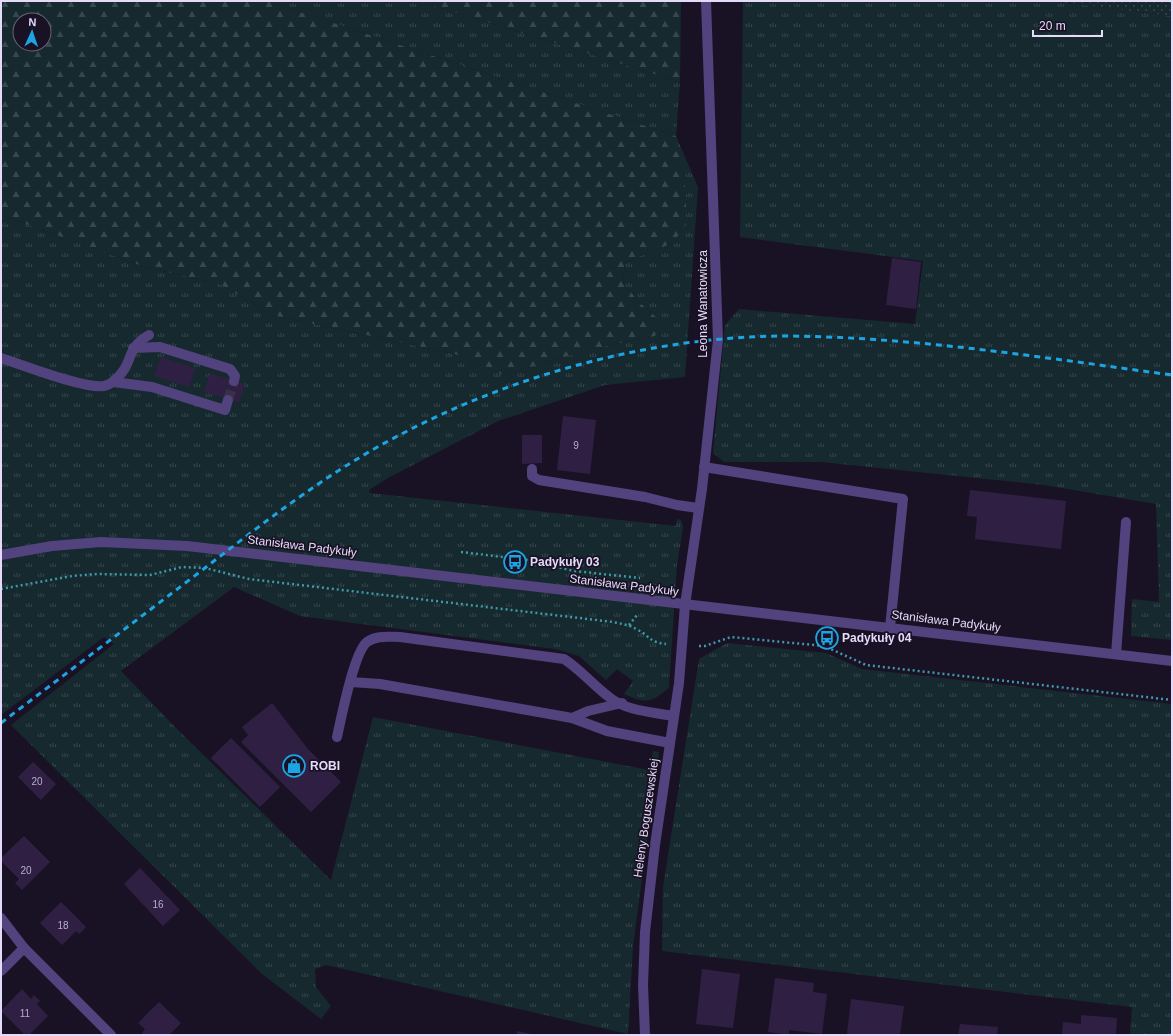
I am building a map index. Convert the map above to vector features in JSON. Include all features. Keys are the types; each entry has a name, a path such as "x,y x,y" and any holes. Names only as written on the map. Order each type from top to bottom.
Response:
{"street":[{"name":"Leona Wanatowicza","path":"685,605 704,467 718,340 706,1"},
{"path":"1,358 86,385 104,386 113,382 122,373 133,348 140,340 149,335"},
{"path":"133,348 160,346 209,362 230,369 235,376 234,381"},
{"path":"113,382 152,387 225,410 228,400"},
{"path":"704,467 903,499 890,628"},
{"path":"532,469 532,476 539,480 645,497 677,505 698,508"},
{"path":"1116,654 1126,522"},
{"name":"Stanisława Padykuły","path":"1,555 52,546 101,542 149,543 1172,661"},
{"name":"Heleny Boguszewskiej","path":"645,1035 643,985 645,932 655,845 679,683 685,605"},
{"path":"336,737 358,657 366,642 379,637 400,637 564,659 579,669 610,698 634,709 674,716"},
{"path":"351,682 380,684 572,718 607,731 670,743"},
{"path":"572,718 588,711 622,703"},
{"path":"1,918 24,948 111,1035"},
{"path":"1,971 24,948"}],"path":[{"path":"461,552 528,560 574,571 640,578"},
{"path":"1,589 72,576 97,574 150,575 182,567 205,568 249,579 614,622 629,625 640,630 654,642"},
{"path":"629,625 637,615"},
{"path":"705,646 731,637 824,646 866,665 1172,700"}],"green space":[{"path":"1,1 267,1 676,136 686,192 686,224 673,243 625,262 623,283 639,302 656,317 660,326 655,336 591,349 503,375 455,354 272,315 220,284 145,267 1,215"},
{"path":"267,1 419,1 680,82 676,136"},
{"path":"419,1 681,1 680,82"},
{"path":"743,1 1050,1 1172,16 1172,640 1131,636 1132,599 1159,602 1156,504 1044,485 821,462 724,462 713,453 725,325 739,309 915,324 923,261 740,237"},
{"path":"1050,1 1172,1 1172,16"},
{"path":"676,136 698,187 685,377 605,385 498,421 388,478 369,490 370,493 676,526 677,519 681,520 683,527 677,565 669,688 652,699 638,699 624,694 633,681 617,669 606,680 579,656 555,649 300,616 234,587 121,671 178,730 331,880 373,717 649,770 653,751 659,752 633,946 628,1034 326,965 315,969 316,987 331,1006 321,1019 262,974 11,725 114,644 104,637 1,715 1,215 145,267 220,284 272,315 455,354 503,375 591,349 655,336 656,317 639,302 623,283 625,262 673,243"},
{"path":"727,643 826,653 862,669 1172,704 1172,1035 1130,1035 1132,1007 662,951 663,887 699,659"}],"building":[{"path":"892,258 921,262 916,309 886,305"},
{"path":"161,357 195,368 189,387 154,376"},
{"path":"210,373 245,384 239,403 204,392"},
{"path":"563,416 596,420 590,474 557,470"},
{"path":"522,435 542,435 542,463 522,464"},
{"path":"970,490 1066,501 1061,549 975,539 977,517 967,516"},
{"name":"ROBI","path":"272,703 308,749 341,782 311,812 241,742 248,735 242,727"},
{"path":"231,738 280,787 260,807 211,758"},
{"path":"33,762 56,784 41,800 18,777"},
{"path":"24,836 50,862 22,890 15,883 19,879 1,861 1,858"},
{"path":"140,868 180,910 163,926 124,884"},
{"path":"61,902 86,927 79,934 76,931 62,945 40,923"},
{"path":"702,969 740,974 733,1028 696,1024"},
{"path":"775,978 814,983 813,992 827,994 822,1034 789,1030 789,1035 768,1032"},
{"path":"22,989 31,999 34,995 40,1001 37,1004 48,1016 29,1035 25,1035 1,1011"},
{"path":"851,999 904,1006 900,1035 847,1034"},
{"path":"159,1002 181,1023 169,1035 141,1035 145,1029 138,1023"},
{"path":"1081,1015 1117,1018 1116,1035 1062,1035 1063,1022 1081,1024"},
{"path":"960,1024 998,1027 997,1035 958,1035"},
{"path":"517,1031 531,1034 531,1035 517,1035"}],"tunnel":[{"path":"228,400 234,381"}],"railway":[{"path":"1,723 270,518 366,453 438,416 485,396 534,378 634,352 685,343 736,338 787,336 835,337 932,344 1028,355 1172,375"}],"place":[{"name":"Padykuły 03","path":"515,562"},
{"name":"Padykuły 04","path":"827,638"},
{"name":"ROBI","path":"294,766"}]}
